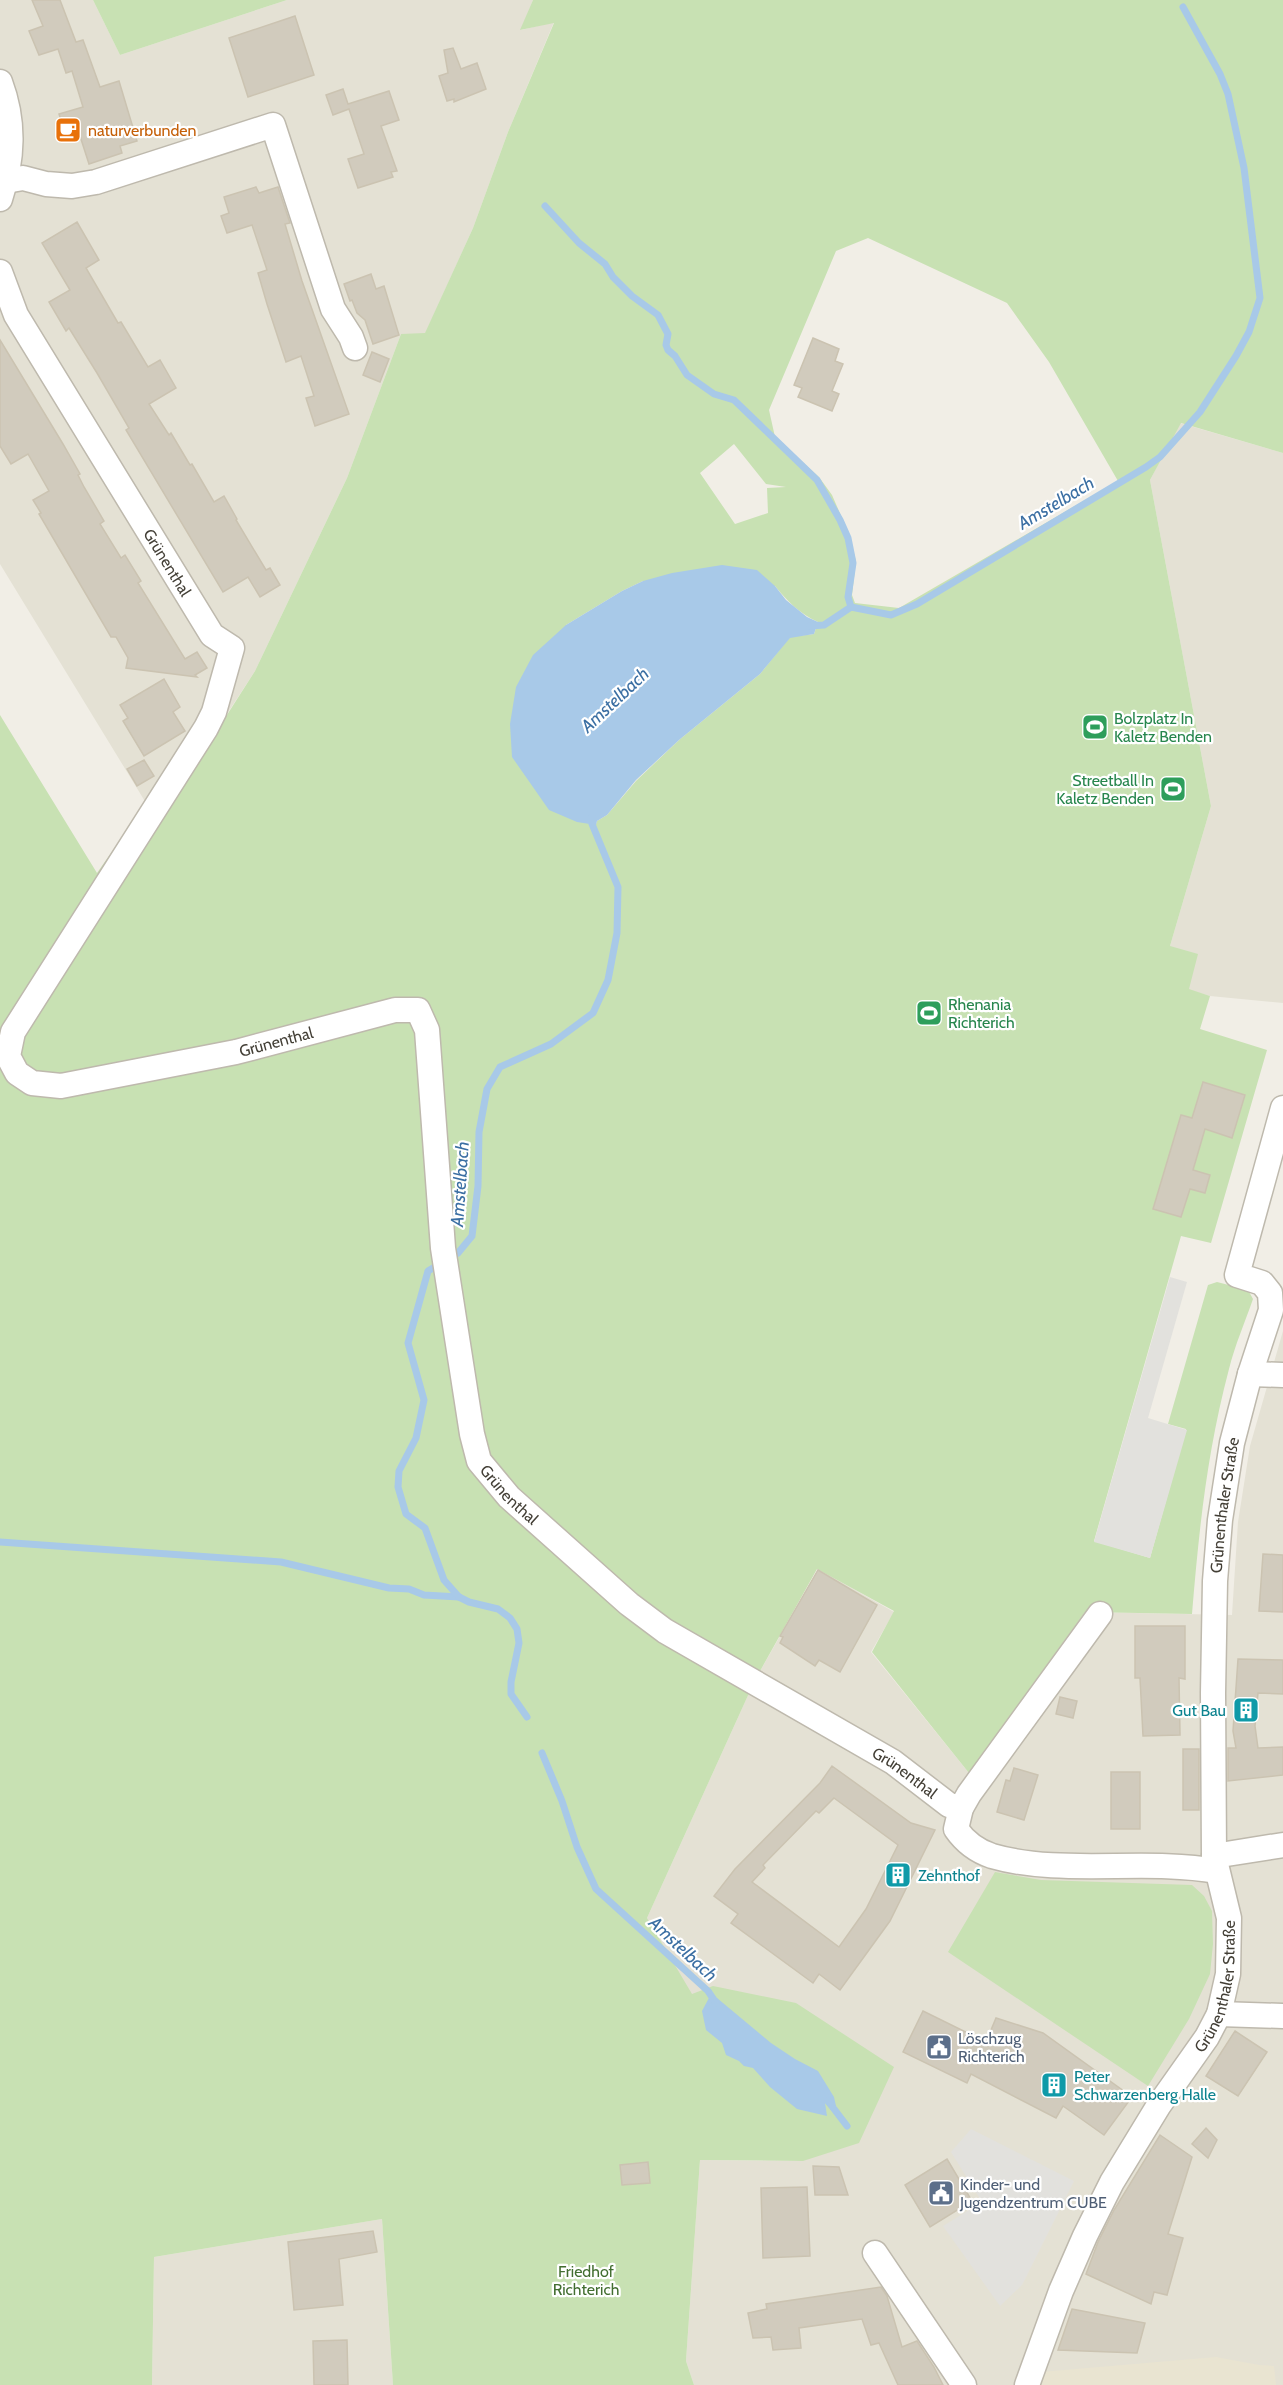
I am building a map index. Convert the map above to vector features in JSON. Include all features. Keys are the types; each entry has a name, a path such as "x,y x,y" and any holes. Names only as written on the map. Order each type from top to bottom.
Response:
{"street":[{"path":"0,82 9,117 11,153 2,187"},
{"path":"2,187 23,178 46,184 72,186 96,182 273,125 333,309 351,337 355,348"},
{"name":"Grünenthal","path":"0,272 16,315 206,625 212,634 232,648 214,712 206,728 13,1032 8,1056 17,1073 32,1083 61,1086 236,1052 396,1010 418,1010 427,1030 443,1248 472,1434 479,1461 508,1497 629,1604 665,1631 893,1762 949,1805 961,1808"},
{"name":"Grünenthaler Straße","path":"1027,2385 1061,2291 1085,2236 1112,2182 1159,2105 1207,2037 1220,2013 1228,1974 1229,1918 1216,1863 1213,1693 1215,1581 1220,1520 1232,1443 1250,1374 1271,1310 1270,1293 1262,1283 1237,1275 1283,1108"},
{"path":"1250,1374 1283,1375"},
{"path":"1100,1614 961,1808 956,1829 965,1842 990,1855 1042,1864 1187,1865 1216,1863 1283,1845"},
{"path":"1220,2013 1283,2016"},
{"path":"875,2253 964,2385"}],"shaded area":[{"path":"0,0 93,0 120,55 287,0 533,0 521,30 554,22 508,132 473,228 425,334 401,334 347,478 255,671 157,821 0,564"},
{"path":"1180,423 1283,453 1283,1003 1210,996 1189,990 1170,946 1211,806 1150,480"},
{"path":"1170,1277 1187,1282 1148,1418 1187,1430 1150,1558 1094,1542"},
{"path":"1283,1331 1283,2385 694,2385 686,2361 700,2160 802,2161 688,2023 647,1918 755,1680 818,1569 894,1612 871,1652 969,1773 1085,1612 1232,1615 1238,1522 1250,1446"},
{"path":"971,2129 1074,2181 1022,2285 1000,2306 943,2226 982,2202 951,2152"},
{"path":"382,2219 393,2385 152,2385 154,2257"},
{"path":"1216,2357 1274,2366 1276,2385 1037,2385 1041,2372"}],"green space":[{"path":"93,0 287,0 120,55"},
{"name":"Friedhof Richterich","path":"533,0 1283,0 1283,453 1181,423 1150,480 1211,806 1170,946 1198,954 1189,989 1210,996 1200,1029 1267,1050 1211,1243 1181,1236 1094,1541 1150,1558 1186,1429 1168,1424 1208,1285 1217,1282 1248,1290 1253,1299 1229,1369 1209,1461 1192,1614 1085,1612 969,1773 872,1652 894,1611 817,1569 755,1680 647,1918 692,1994 713,1986 796,2003 894,2067 859,2143 803,2161 700,2160 686,2361 694,2385 393,2385 382,2219 154,2257 152,2385 0,2385 0,715 97,873 146,803 195,765 255,671 347,478 401,334 425,333 473,228 508,132 554,23 520,30","holes":["868,238 1007,303 1049,362 1118,481 899,608 855,603 852,595 856,561 849,534 832,495 819,477 775,437 769,410 836,251","734,444 766,484 786,487 767,488 768,513 735,524 700,473","643,581 775,586 794,607 818,622 814,634 790,637 760,674 679,740 596,824 566,625"]},
{"path":"995,1872 1041,1880 1192,1885 1204,1896 1212,1911 1213,1944 1210,1974 1189,2019 1148,2086 948,1952"}],"water":[{"path":"722,565 757,570 775,586 786,600 807,617 818,622 814,634 790,638 760,674 679,740 636,780 607,815 597,821 596,825 577,822 549,810 512,757 510,724 516,687 533,655 566,625 643,581 672,573"},
{"path":"710,1996 717,1998 771,2043 818,2071 834,2097 836,2106 831,2110 825,2103 827,2116 797,2109 770,2087 753,2068 744,2066 726,2055 722,2043 706,2030 702,2011"}],"building":[{"path":"32,0 60,0 76,42 83,40 100,87 119,81 137,141 120,146 122,153 89,164 80,136 67,140 59,114 83,107 72,71 66,73 58,49 39,55 29,31 43,26"},
{"path":"295,16 314,75 248,97 229,38"},
{"path":"453,48 461,69 477,63 486,89 454,102 454,99 447,101 439,76 448,73 444,50"},
{"path":"343,89 348,104 389,91 399,120 381,126 397,171 391,172 393,177 358,188 348,159 364,154 349,109 333,115 326,95"},
{"path":"256,187 259,193 278,187 290,223 285,224 302,281 349,414 315,426 306,398 314,396 301,356 286,362 267,304 258,273 267,270 252,225 227,233 221,216 229,213 224,197"},
{"path":"77,222 99,260 86,268 118,323 121,322 148,367 160,360 176,388 149,404 169,435 171,433 190,465 192,464 214,502 224,496 266,570 270,568 280,585 260,597 248,577 223,592 126,430 129,428 97,373 69,328 66,331 49,302 70,290 42,243"},
{"path":"371,274 376,289 384,286 399,335 373,344 365,320 357,313 352,300 350,301 344,284"},
{"path":"813,338 839,349 835,361 843,364 832,391 839,394 832,411 798,397 802,388 794,385"},
{"path":"0,340 80,474 78,475 84,487 104,521 100,524 121,558 125,555 141,581 138,583 185,659 197,652 207,668 195,675 197,677 126,668 128,658 116,637 111,637 39,514 41,513 33,500 49,491 28,454 11,464 0,446"},
{"path":"372,352 389,359 380,382 363,375"},
{"path":"164,679 180,707 173,712 185,731 144,756 123,721 128,718 120,705"},
{"path":"144,760 154,776 137,786 127,769"},
{"path":"1203,1082 1245,1095 1232,1138 1205,1129 1193,1170 1210,1175 1205,1193 1190,1189 1181,1217 1153,1209 1181,1115 1192,1118"},
{"path":"1263,1554 1283,1555 1283,1612 1259,1611"},
{"path":"818,1570 877,1605 840,1672 819,1660 815,1666 780,1643 783,1637 780,1636"},
{"path":"1135,1626 1185,1626 1185,1679 1179,1678 1180,1735 1143,1736 1140,1678 1135,1678"},
{"name":"Gut Bau","path":"1238,1659 1283,1660 1283,1694 1258,1693 1255,1726 1258,1748 1283,1747 1283,1775 1228,1781 1228,1748 1236,1748 1233,1731"},
{"path":"1060,1697 1077,1701 1073,1718 1056,1714"},
{"path":"1183,1749 1199,1749 1199,1810 1183,1810"},
{"name":"Zehnthof","path":"832,1766 911,1823 935,1830 890,1921 840,1990 819,1974 813,1983 731,1923 738,1914 714,1896 735,1869 820,1783","holes":["834,1798 898,1845 866,1909 839,1947 752,1882 765,1868 763,1865 816,1811 819,1813"]},
{"path":"1014,1768 1038,1775 1024,1820 997,1812 1006,1780 1010,1781"},
{"path":"1111,1772 1140,1772 1140,1829 1111,1829"},
{"name":"Peter Schwarzenberg Halle","path":"923,2011 986,2042 996,2018 1043,2033 1132,2097 1104,2135 1063,2106 1056,2118 971,2074 967,2083 903,2052"},
{"path":"1235,2031 1267,2052 1238,2096 1206,2076"},
{"path":"1206,2128 1217,2140 1208,2158 1192,2144"},
{"path":"1160,2135 1192,2157 1168,2234 1183,2238 1167,2295 1154,2292 1151,2304 1086,2274 1098,2242 1114,2210"},
{"path":"947,2159 972,2201 930,2227 905,2185"},
{"path":"648,2162 650,2183 622,2185 620,2165"},
{"path":"813,2166 839,2167 848,2195 815,2195"},
{"path":"807,2187 810,2256 763,2258 761,2188"},
{"path":"373,2231 377,2252 339,2259 343,2305 294,2310 288,2242"},
{"path":"881,2287 887,2296 902,2347 917,2341 943,2385 898,2385 879,2343 871,2345 862,2319 799,2328 801,2348 773,2350 771,2337 753,2338 748,2313 767,2309 766,2304"},
{"path":"1072,2309 1145,2323 1137,2353 1058,2350"},
{"path":"347,2340 348,2385 314,2385 313,2341"}],"waterway":[{"name":"Amstelbach","path":"810,626 824,625 851,607 891,615 917,604 1146,467 1160,457 1200,412 1236,356 1249,332 1260,298 1244,168 1228,94 1220,74 1183,7"},
{"path":"545,206 579,243 605,264 613,277 632,296 658,315 668,334 666,345 668,350 675,356 687,375 714,394 734,400 817,480 848,538 853,563 848,597 851,607"},
{"name":"Amstelbach","path":"527,1717 511,1694 511,1682 519,1643 517,1629 510,1618 498,1609 469,1602 459,1597 444,1580 425,1528 406,1514 398,1487 399,1471 416,1438 424,1400 408,1343 428,1271 458,1253 472,1236 478,1186 479,1132 487,1089 500,1067 551,1044 593,1013 608,980 617,933 618,887 592,824 592,817"},
{"path":"0,1542 281,1562 389,1588 409,1589 424,1595 459,1597"},
{"name":"Amstelbach","path":"542,1753 562,1801 577,1847 596,1889 708,1991 716,2003"},
{"name":"Amstelbach","path":"828,2101 847,2126"}],"place":[{"name":"naturverbunden","path":"68,130"},
{"name":"Bolzplatz In Kaletz Benden","path":"1095,727"},
{"name":"Streetball In Kaletz Benden","path":"1173,789"},
{"name":"Rhenania Richterich","path":"929,1013"},
{"name":"Gut Bau","path":"1246,1710"},
{"name":"Zehnthof","path":"898,1875"},
{"name":"Löschzug Richterich","path":"939,2047"},
{"name":"Peter Schwarzenberg Halle","path":"1054,2085"},
{"name":"Kinder- und Jugendzentrum CUBE","path":"941,2193"}]}
